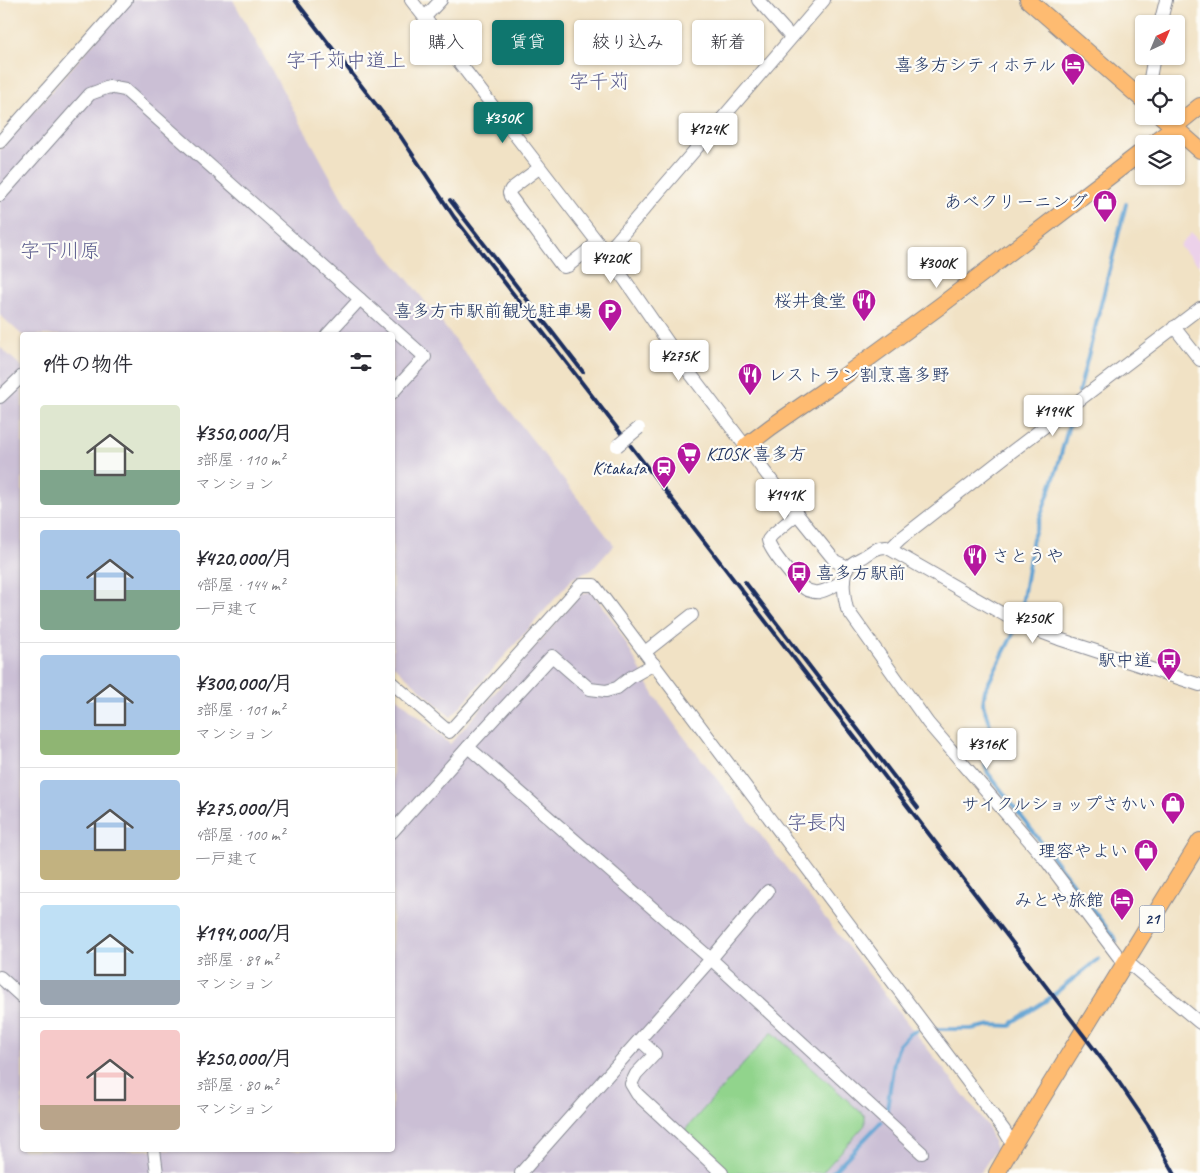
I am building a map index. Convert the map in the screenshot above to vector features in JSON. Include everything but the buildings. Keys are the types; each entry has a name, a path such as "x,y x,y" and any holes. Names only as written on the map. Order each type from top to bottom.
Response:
{"main road":[{"path":"1028,0 1135,87"},
{"path":"1185,114 1200,106"},
{"path":"1158,135 1166,125"},
{"path":"1171,125 1200,150"},
{"path":"746,446 940,306 1135,157"},
{"name":"21","path":"997,1173 1200,841"}],"street":[{"path":"0,142 126,0"},
{"path":"411,0 601,248 683,364 797,514 835,561 848,567"},
{"path":"425,17 441,0"},
{"path":"758,0 791,37"},
{"path":"539,168 509,193 561,265 564,267 568,266 621,236 824,0"},
{"path":"1162,15 1166,0"},
{"path":"0,195 90,94 109,87 125,90 425,357 395,390"},
{"path":"330,332 360,299"},
{"path":"888,548 1200,308"},
{"path":"1174,327 1200,360"},
{"path":"0,397 20,378"},
{"path":"617,446 639,428"},
{"path":"797,514 772,535 768,540 768,546 807,590 817,593 844,580"},
{"path":"1200,685 1022,625 888,548 879,547 848,567 844,580 843,596 847,609 928,723 1045,859 1118,956 1200,1023"},
{"path":"395,686 448,732 581,585 594,585 1004,1130 1013,1145"},
{"path":"645,652 692,615"},
{"path":"395,829 552,656 590,689 606,691 617,688 631,677 654,664"},
{"path":"468,747 711,960 922,1153"},
{"path":"521,1173 711,960 768,891"},
{"path":"0,977 20,995"},
{"path":"640,1040 654,1054 636,1074 632,1084 637,1094 722,1173"},
{"path":"154,1152 157,1173"}],"shaded area":[{"path":"131,0 233,0 347,207 413,286 614,545 592,570 573,578 451,717 395,667 395,332 20,333 0,315 0,150"},
{"path":"1191,233 1200,242 1200,266 1179,246"},
{"path":"0,347 20,365 20,1152 395,1152 395,696 450,744 580,595 591,591 616,625 654,695 677,728 987,1125 996,1149 980,1173 0,1173"}],"green space":[{"path":"772,1032 865,1116 865,1125 822,1173 730,1173 684,1131"}],"waterway":[{"path":"1079,392 1126,204"},
{"path":"1020,616 1033,538 1057,469 1073,410"},
{"path":"1014,632 985,690 983,704 995,742 985,765 988,773 1116,940 1115,942"},
{"path":"937,1029 971,1029 991,1025 1011,1026 1014,1021 1047,1000 1098,959"},
{"path":"886,1115 894,1062 899,1045 908,1035 917,1030"},
{"path":"832,1173 881,1122"}],"railway":[{"path":"295,0 401,137 454,217 1114,1075 1148,1125 1174,1173"},
{"path":"450,200 583,372"},
{"path":"745,582 918,808"}],"place":[{"name":"喜多方シティホテル","path":"1073,86"},
{"name":"あべクリーニング","path":"1105,223"},
{"name":"桜井食堂","path":"864,322"},
{"name":"喜多方市駅前観光駐車場","path":"610,332"},
{"name":"レストラン割烹喜多野","path":"750,396"},
{"name":"KIOSK 喜多方","path":"689,475"},
{"name":"Kitakata","path":"664,489"},
{"name":"さとうや","path":"975,577"},
{"name":"喜多方駅前","path":"799,594"},
{"name":"駅中道","path":"1169,681"},
{"name":"サイクルショップさかい","path":"1173,825"},
{"name":"理容やよい","path":"1146,872"},
{"name":"みとや旅館","path":"1122,921"}],"district":[{"name":"字千苅中道上","path":"346,60"},
{"name":"字千苅","path":"599,81"},
{"name":"字下川原","path":"60,250"},
{"name":"字長内","path":"817,822"}]}
